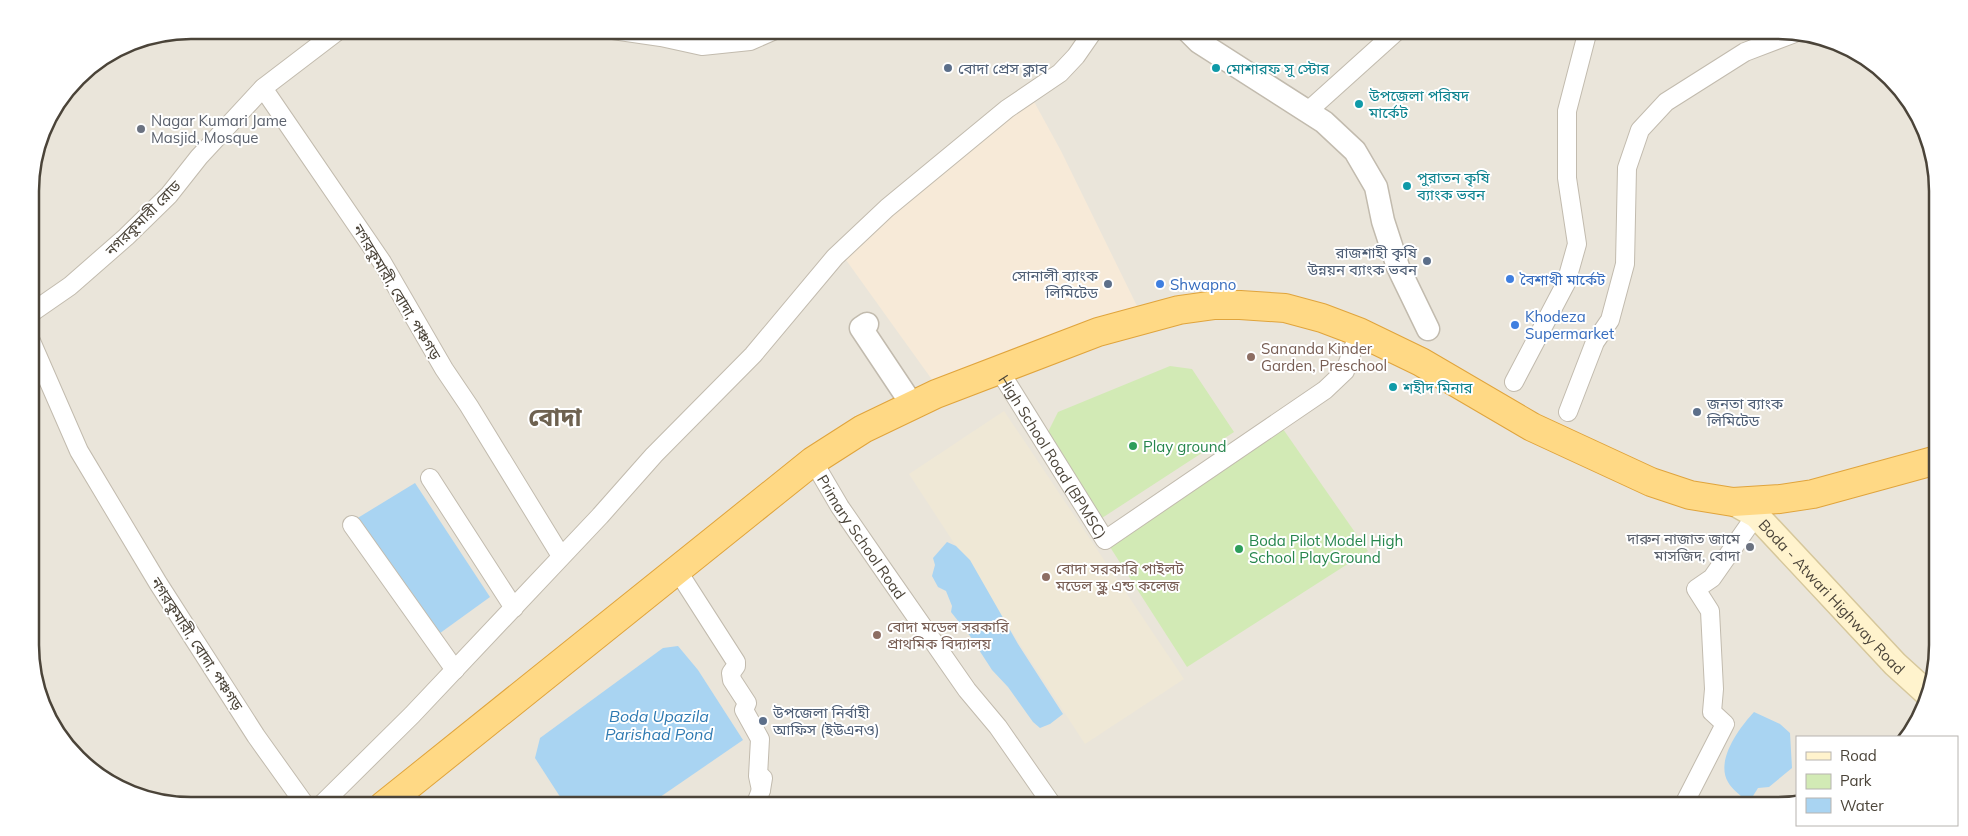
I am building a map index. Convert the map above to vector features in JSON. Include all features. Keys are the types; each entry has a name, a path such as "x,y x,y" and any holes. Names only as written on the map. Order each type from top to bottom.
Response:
{"highway":[{"path":"394,797 813,461 863,429 928,398 1098,332 1180,310 1215,305 1285,308 1322,318 1359,332 1421,362 1532,427 1651,482 1690,495 1745,509 1780,499 1813,494 1929,462"}],"main road":[{"name":"Boda - Atwari Highway Road","path":"1745,509 1895,664 1923,689"}],"street":[{"path":"263,88 327,39"},
{"path":"670,39 702,46 755,39"},
{"path":"329,797 412,715 600,516 660,448 752,355 835,257 887,208 1007,109 1060,73 1076,56 1088,39"},
{"path":"1197,39 1308,110 1356,151 1376,186 1383,221 1398,267 1428,329"},
{"path":"1308,110 1388,39"},
{"path":"1514,382 1566,282 1577,244 1567,178 1567,111 1586,39"},
{"path":"1568,412 1595,342 1610,320 1625,264 1627,168 1640,130 1666,102 1745,52 1779,39"},
{"name":"নগরকুমারী রোড","path":"39,307 70,286 126,237 163,201 199,156 263,88"},
{"name":"নগরকুমারী, বোদা, পঞ্চগড়","path":"263,88 382,262 444,369 469,406 561,556"},
{"path":"867,324 861,328 910,403"},
{"name":"High School Road (BPMSC)","path":"999,370 1105,540 1325,390 1345,371 1359,332"},
{"name":"নগরকুমারী, বোদা, পঞ্চগড়","path":"39,359 79,451 158,583 256,736 300,797"},
{"name":"Primary School Road","path":"813,461 840,507 880,565 967,690 998,727 1047,797"},
{"path":"430,478 514,608"},
{"path":"1688,797 1726,724 1712,712 1714,689 1710,611 1696,589 1712,578 1745,509"},
{"path":"352,525 455,670"},
{"path":"677,570 736,662 736,666 731,673 732,680 747,703 744,710 746,716 760,739 758,797"},
{"path":"758,797 765,768 771,754"}],"shaded area":[{"path":"190,39 1778,39 1797,40 1836,50 1870,70 1898,98 1918,132 1928,171 1929,655 1924,685 1918,704 1899,736 1796,736 1796,796 1787,797 190,797 171,796 132,786 98,766 70,738 50,704 40,665 39,181 44,151 50,132 64,106 76,90 90,76 123,54 151,44"},
{"path":"1026,87 1061,151 1137,306 1075,338 938,388 836,246"},
{"name":"বোদা সরকারি পাইলট মডেল স্কুল এন্ড কলেজ","path":"1004,411 1184,679 1085,744 909,474"}],"green space":[{"name":"Play ground","path":"1170,366 1192,369 1234,432 1102,518 1047,434 1058,412"},
{"name":"Boda Pilot Model High School PlayGround","path":"1283,429 1368,551 1187,667 1110,547"}],"water":[{"path":"415,483 490,597 436,636 356,519"},
{"path":"947,542 956,546 970,560 1018,644 1063,714 1050,724 1040,728 1033,722 1008,687 992,670 970,636 951,612 952,606 946,591 938,587 932,576 935,565 933,558"},
{"name":"Boda Upazila Parishad Pond","path":"678,646 698,670 743,740 660,797 560,797 535,758 540,738 663,648"},
{"path":"1754,712 1780,724 1790,733 1792,768 1769,787 1758,788 1753,796 1750,797 1742,797 1733,789 1725,773 1727,754 1742,726"}],"place":[{"name":"বোদা প্রেস ক্লাব","path":"948,68"},
{"name":"মোশারফ সু স্টোর","path":"1216,68"},
{"name":"উপজেলা পরিষদ মার্কেট","path":"1359,104"},
{"name":"Nagar Kumari Jame Masjid, Mosque","path":"141,129"},
{"name":"পুরাতন কৃষি ব্যাংক ভবন","path":"1407,186"},
{"name":"রাজশাহী কৃষি উন্নয়ন ব্যাংক ভবন","path":"1427,261"},
{"name":"বৈশাখী মার্কেট","path":"1510,279"},
{"name":"সোনালী ব্যাংক লিমিটেড","path":"1108,284"},
{"name":"Shwapno","path":"1160,284"},
{"name":"Khodeza Supermarket","path":"1515,325"},
{"name":"Sananda Kinder Garden, Preschool","path":"1251,357"},
{"name":"শহীদ মিনার","path":"1393,387"},
{"name":"জনতা ব্যাংক লিমিটেড","path":"1697,412"},
{"name":"Play ground","path":"1133,446"},
{"name":"দারুন নাজাত জামে মাসজিদ, বোদা","path":"1750,547"},
{"name":"Boda Pilot Model High School PlayGround","path":"1239,549"},
{"name":"বোদা সরকারি পাইলট মডেল স্কুল এন্ড কলেজ","path":"1046,577"},
{"name":"বোদা মডেল সরকারি প্রাথমিক বিদ্যালয়","path":"877,635"},
{"name":"উপজেলা নির্বাহী আফিস (ইউএনও)","path":"763,721"}],"district":[{"name":"বোদা","path":"555,416"}]}
